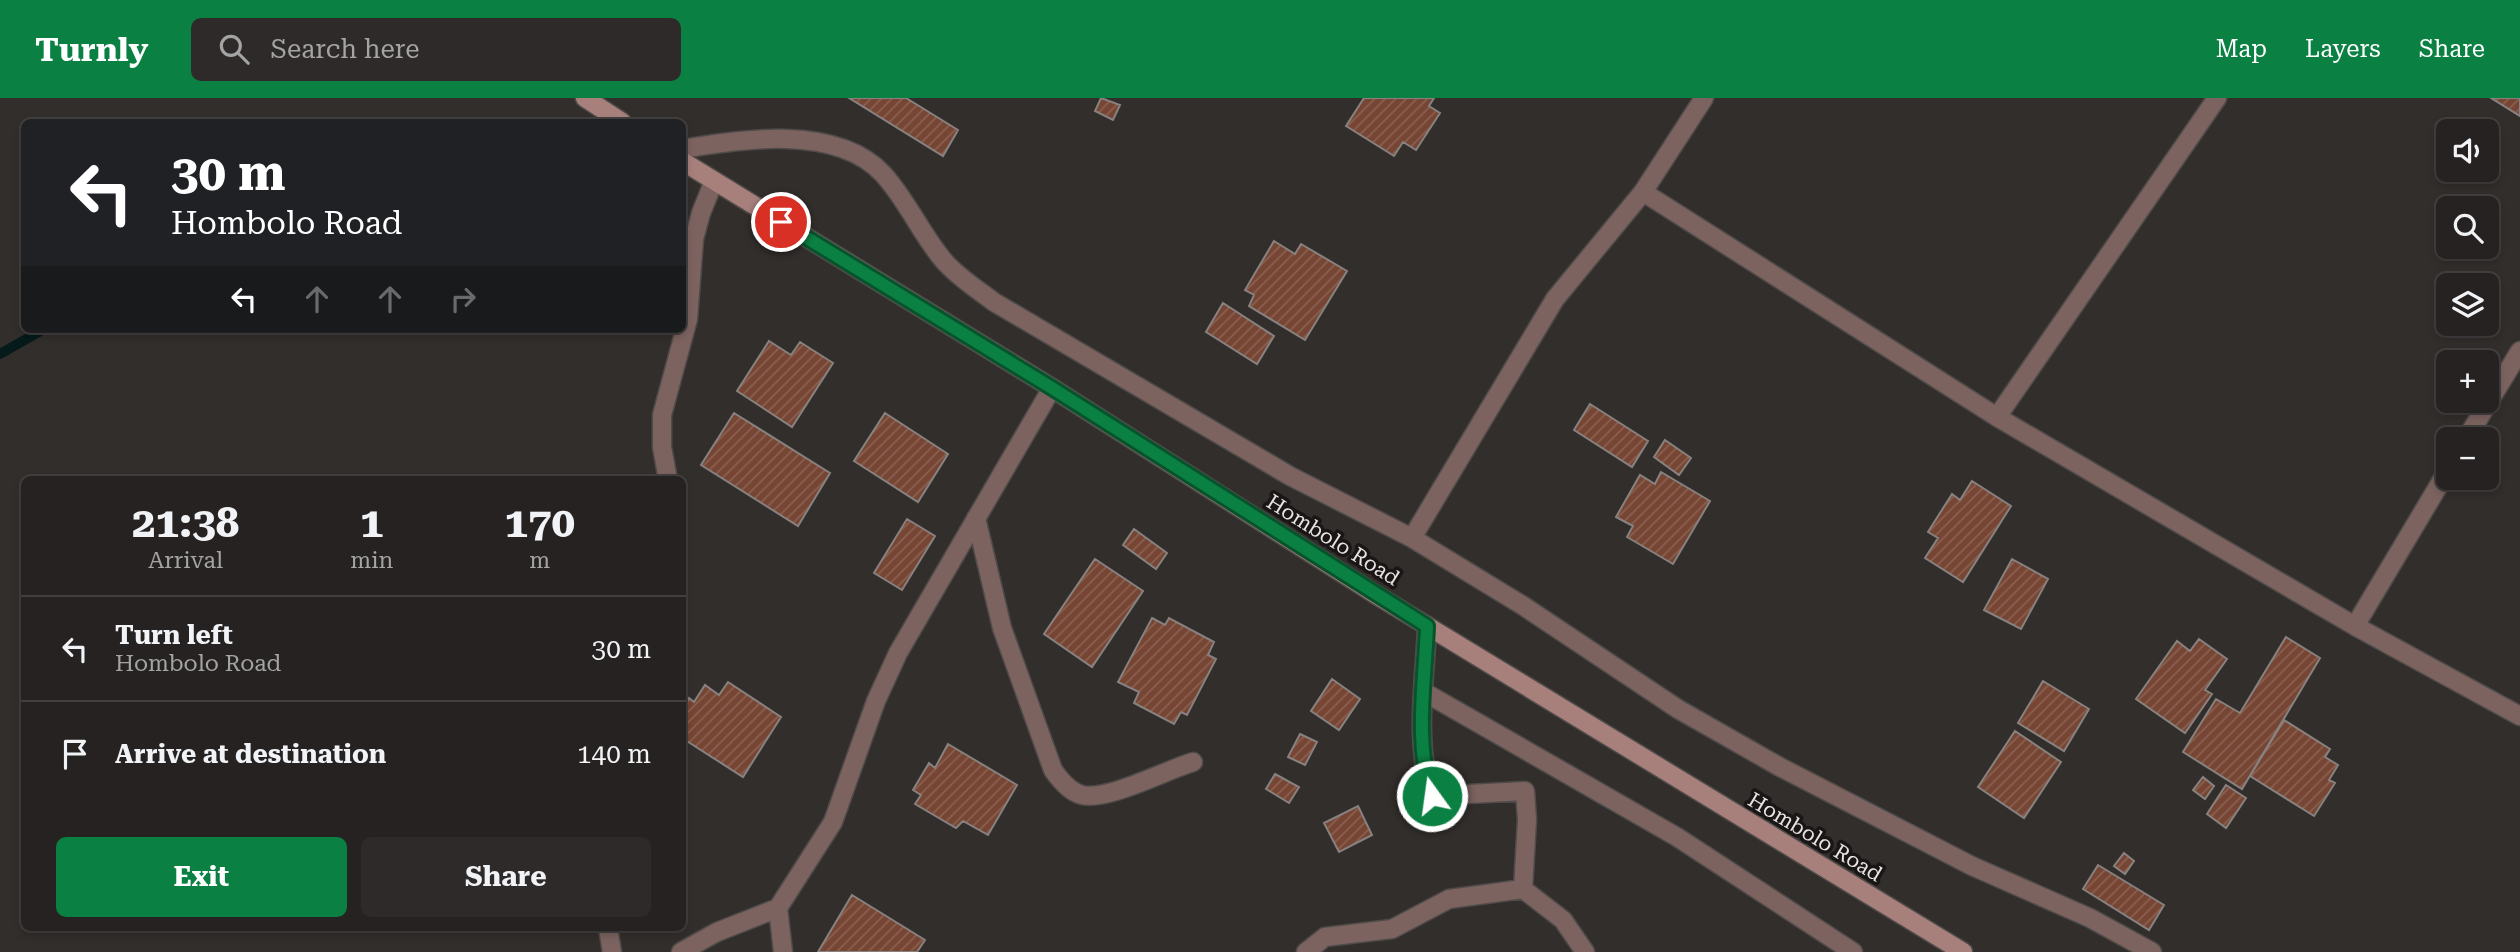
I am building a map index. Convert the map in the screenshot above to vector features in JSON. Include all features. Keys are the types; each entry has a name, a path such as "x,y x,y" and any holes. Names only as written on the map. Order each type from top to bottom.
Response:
{"street":[{"path":"585,98 617,119"},
{"path":"1412,538 1555,299 1643,192 1704,98"},
{"path":"1997,417 2217,98"},
{"path":"686,148 739,139 802,140 841,149 863,159 881,172 944,261 961,278 994,302 1290,476 1412,538 1522,605 1678,709 1780,767 1972,866 2090,918 2152,952"},
{"name":"Hombolo Road","path":"686,163 1052,388 1427,626 1963,952"},
{"path":"686,326 694,239 701,213 715,181"},
{"path":"1643,192 1997,417 2356,626 2520,716"},
{"path":"667,476 662,447 662,415 684,333"},
{"path":"2473,427 2520,351"},
{"path":"681,952 717,932 778,908 833,822 876,701 898,653 1052,388"},
{"path":"2356,626 2436,490"},
{"path":"976,518 1002,628 1054,770 1062,782 1081,795 1101,795 1193,762"},
{"path":"1427,626 1422,752 1424,773 1432,796 1525,792 1527,820 1523,889"},
{"path":"1424,692 1678,837 1853,952"},
{"path":"1306,952 1325,937 1392,929 1449,899 1523,889 1563,920 1585,952"},
{"path":"778,908 783,952"},
{"path":"608,931 612,952"}],"building":[{"path":"849,98 906,98 958,130 943,156"},
{"path":"1101,98 1120,105 1113,120 1095,111"},
{"path":"1364,98 1434,98 1429,106 1440,113 1416,150 1403,142 1394,156 1346,126"},
{"path":"2491,98 2520,98 2520,116"},
{"path":"1274,241 1295,254 1301,244 1347,271 1305,340 1249,306 1254,295 1245,290"},
{"path":"1223,303 1274,336 1257,364 1206,332"},
{"path":"769,341 791,355 800,342 833,363 792,427 737,391"},
{"path":"1590,404 1648,441 1632,467 1574,430"},
{"path":"734,413 830,473 798,526 701,465"},
{"path":"885,413 948,454 918,502 854,461"},
{"path":"1665,440 1691,458 1679,475 1654,457"},
{"path":"1661,472 1710,501 1673,564 1627,537 1633,526 1616,517 1640,475 1655,484"},
{"path":"1972,481 2011,506 1963,582 1925,558 1938,538 1928,532 1952,494 1960,500"},
{"path":"907,519 935,536 902,590 874,573"},
{"path":"1134,529 1167,553 1156,569 1123,545"},
{"path":"1095,559 1143,591 1092,667 1044,634"},
{"path":"2012,559 2048,579 2021,629 1984,610"},
{"path":"1152,618 1165,625 1169,618 1214,642 1208,655 1216,659 1187,715 1181,712 1174,724 1134,703 1139,692 1118,682"},
{"path":"2286,637 2320,658 2242,789 2183,752 2216,699 2240,713"},
{"path":"2199,639 2227,659 2205,690 2212,694 2185,733 2136,699 2177,641 2190,651"},
{"path":"1332,679 1360,699 1339,730 1311,711"},
{"path":"2043,681 2089,709 2064,751 2018,723"},
{"path":"728,682 781,717 743,777 686,741 686,702 689,698 694,702 705,685 719,695"},
{"path":"2284,720 2330,749 2325,757 2338,765 2329,780 2335,783 2314,816 2250,776"},
{"path":"2015,731 2061,762 2024,818 1978,787"},
{"path":"1300,734 1317,742 1305,765 1288,757"},
{"path":"948,744 1017,785 988,835 963,821 956,828 915,804 921,795 913,790 929,763 935,768"},
{"path":"1275,774 1299,787 1289,803 1266,789"},
{"path":"2203,777 2214,786 2205,799 2193,790"},
{"path":"2226,785 2246,798 2226,828 2207,814"},
{"path":"1358,806 1372,835 1339,852 1324,823"},
{"path":"2124,853 2134,861 2125,874 2114,866"},
{"path":"2098,865 2164,905 2149,930 2083,889"},
{"path":"852,895 925,940 917,952 818,952"}],"waterway":[{"path":"0,354 37,333"}],"route":[{"path":"781,222 1052,388 1427,626 1422,752 1424,773 1432,796"}]}
